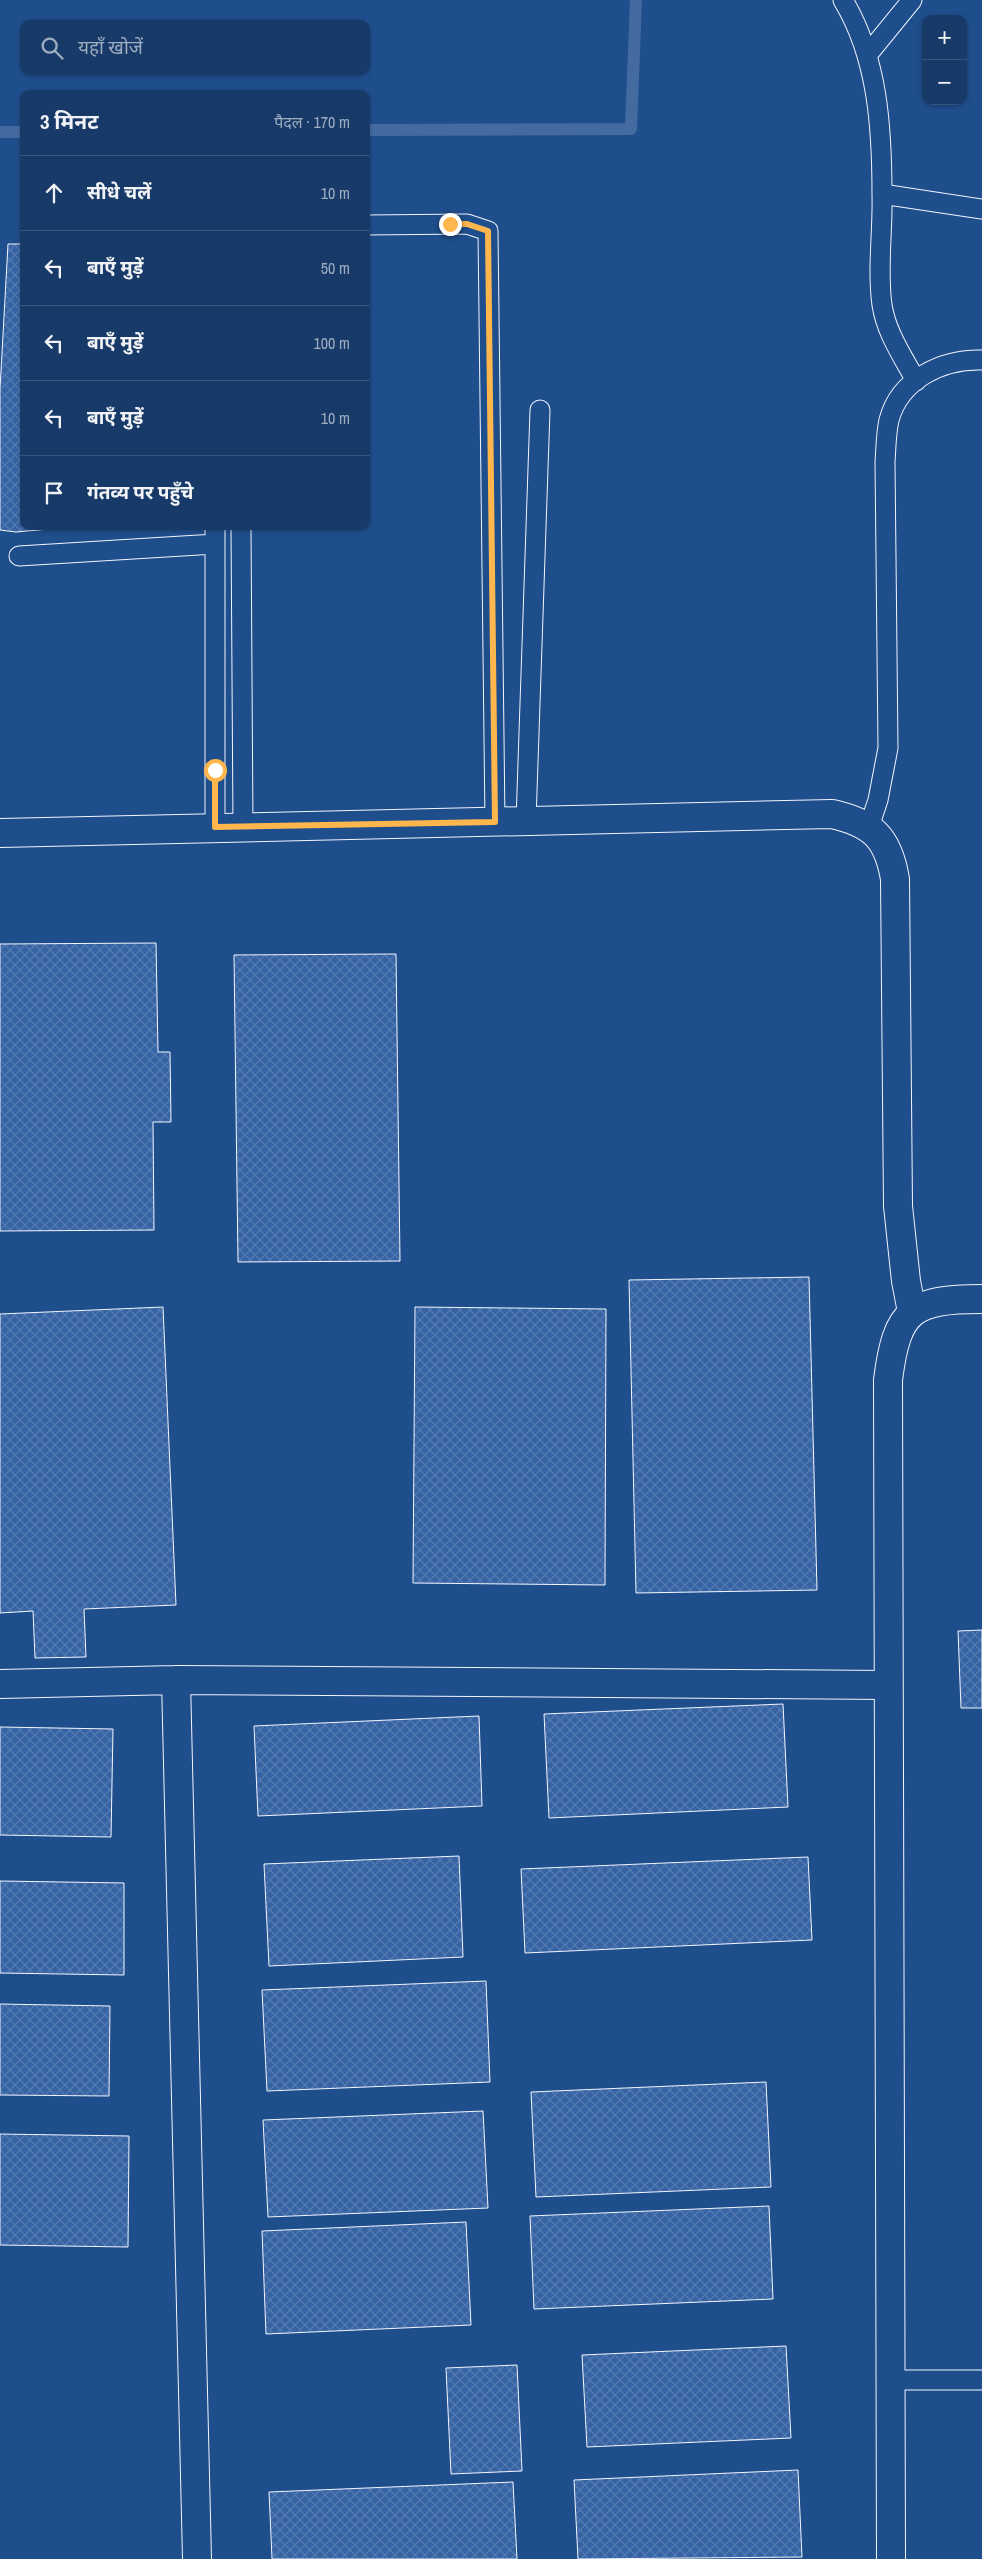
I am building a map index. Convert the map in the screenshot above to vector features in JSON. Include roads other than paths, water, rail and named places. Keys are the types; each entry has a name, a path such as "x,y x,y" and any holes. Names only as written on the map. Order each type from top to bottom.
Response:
{"street":[{"path":"0,833 832,814 852,818 869,827 885,844 892,863 895,879 898,1206 906,1281 912,1312"},
{"path":"891,2559 888,1380 895,1338 912,1312 931,1302 952,1299 982,1299"},
{"path":"0,1684 176,1680 888,1685"},
{"path":"176,1680 197,2559"}],"lane":[{"path":"843,0 854,18 868,54 875,83 882,194 880,278 882,306 892,335 916,381"},
{"path":"868,54 912,0"},
{"path":"882,194 982,209"},
{"path":"370,225 467,224 488,231 495,822"},
{"path":"869,827 878,800 888,748 885,462 889,420 897,399 928,371 942,366 982,360"},
{"path":"526,821 540,410"},
{"path":"241,530 243,827"},
{"path":"19,556 215,535 215,827"},
{"path":"890,2380 982,2380"}],"waterway":[{"path":"370,130 631,129 636,0"},
{"path":"0,132 20,132"}]}
